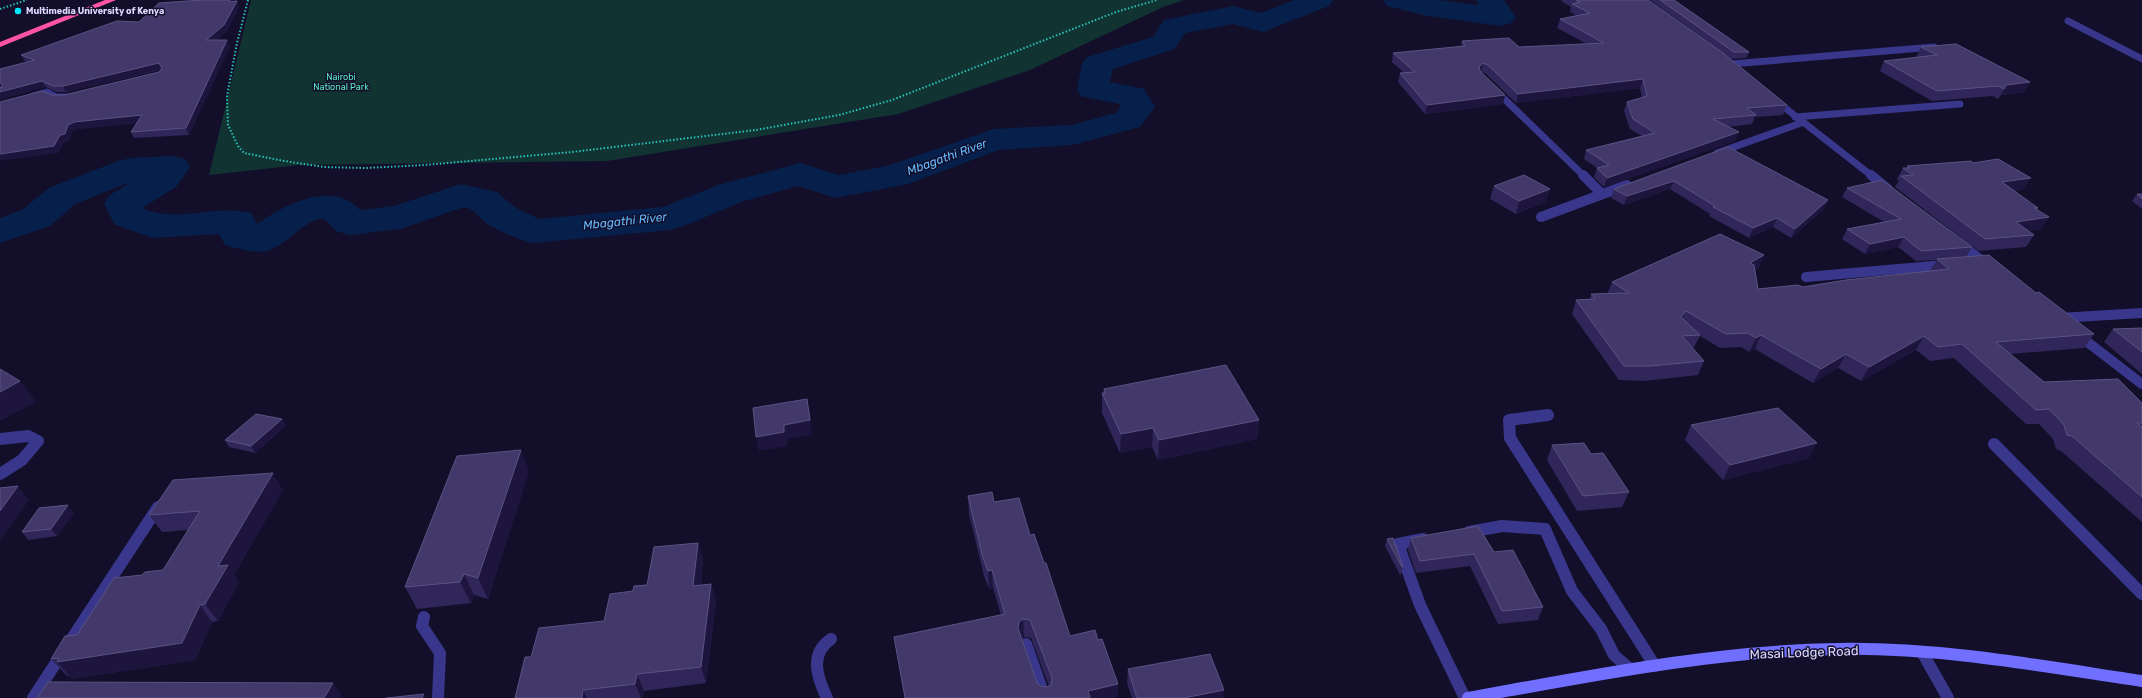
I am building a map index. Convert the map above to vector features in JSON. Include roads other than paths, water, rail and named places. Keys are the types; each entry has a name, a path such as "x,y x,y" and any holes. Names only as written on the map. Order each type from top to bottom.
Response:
{"highway":[{"path":"0,45 112,0"}],"street":[{"path":"2068,21 2142,60"},
{"path":"1731,64 1935,46"},
{"path":"1723,58 1743,74"},
{"path":"1487,82 1602,194"},
{"path":"22,99 48,92 56,97 73,95"},
{"path":"1766,93 1798,120 1895,195"},
{"path":"1705,157 1798,120 1960,104"},
{"path":"1540,216 1639,181"},
{"path":"1952,238 1986,264 1968,263"},
{"path":"1806,277 1952,265"},
{"path":"2142,313 2054,316 2142,384"},
{"path":"1548,415 1509,420 1510,438 1655,666"},
{"path":"0,439 28,436 38,441 34,450 10,469 0,474"},
{"path":"1994,444 2142,594"},
{"path":"33,698 160,504"},
{"path":"1457,534 1502,526 1545,529 1572,591 1601,629 1614,655 1630,669"},
{"path":"1435,537 1398,544 1420,605 1465,698"},
{"path":"424,616 422,626 435,643 440,653 438,666 438,698"},
{"path":"827,698 821,681 817,662 821,647 831,639"},
{"path":"1026,644 1045,698"},
{"name":"Masai Lodge Road","path":"1468,698 1630,669 1746,654 1837,649 1922,652 2142,681"},
{"path":"1922,652 1948,698"}],"waterway":[{"name":"Mbagathi River","path":"0,231 36,218 62,196 131,169 172,167 163,179 123,203 128,216 152,226 177,226 237,221 239,237 260,240 287,221 309,210 319,207 330,207 339,211 350,223 400,217 461,195 484,200 502,216 533,231 670,218 731,193 800,174 836,187 895,176 994,140 1072,135 1128,120 1138,107 1132,96 1093,89 1098,64 1164,43 1174,26 1233,15 1263,23 1319,0"},
{"name":"Mbagathi River","path":"1397,0 1428,7 1501,17 1490,0"}],"place":[{"name":"Multimedia University of Kenya","path":"18,11"}],"park label":[{"name":"Nairobi National Park","path":"341,82"}]}
